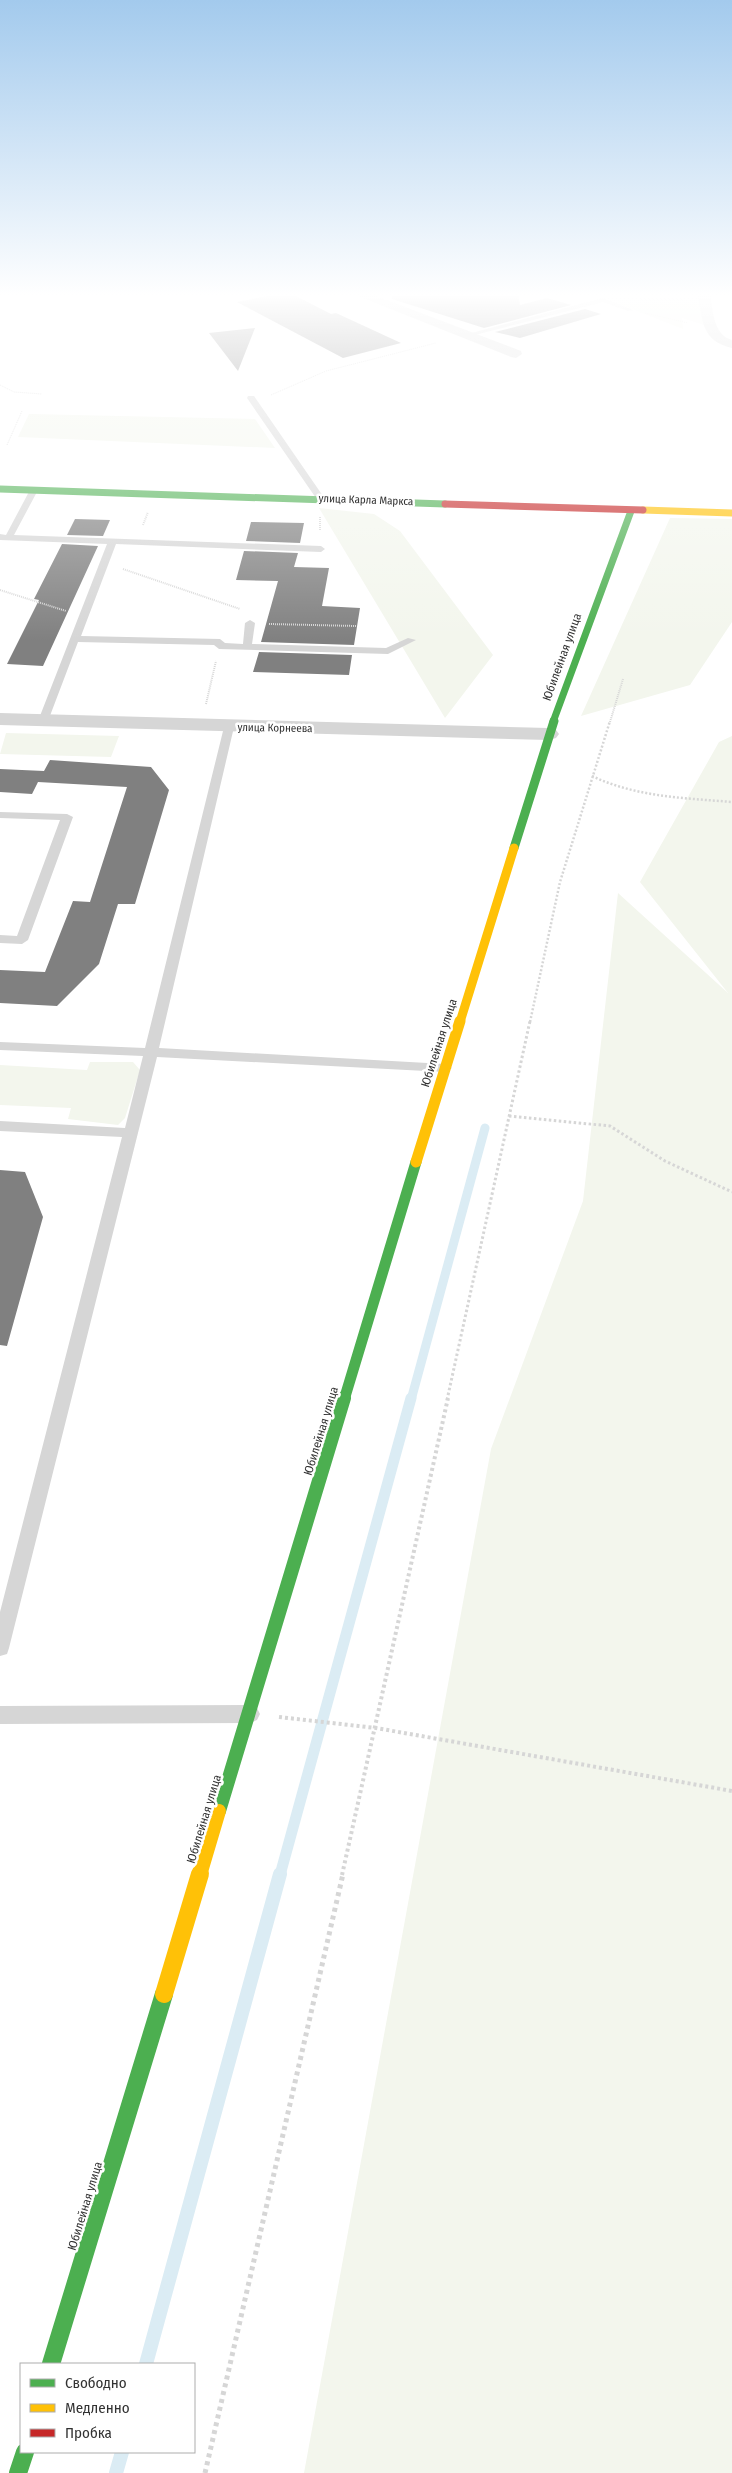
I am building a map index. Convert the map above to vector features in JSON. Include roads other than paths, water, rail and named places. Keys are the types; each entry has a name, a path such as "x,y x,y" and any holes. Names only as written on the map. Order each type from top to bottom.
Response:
{"street":[{"name":"улица Карла Маркса","path":"0,489 321,498 732,514"},
{"name":"Юбилейная улица","path":"51,2363 445,1068 549,734 630,511"},
{"name":"улица Корнеева","path":"0,719 549,734"},
{"path":"18,2473 25,2453"}],"lane":[{"path":"260,409 321,498"},
{"path":"5,537 34,490"},
{"path":"5,537 321,549"},
{"path":"43,721 106,563 113,540"},
{"path":"247,647 250,623"},
{"path":"76,639 220,642 220,646 388,651 411,640"},
{"path":"0,1648 151,1052 229,726"},
{"path":"0,815 66,817 22,940 0,939"},
{"path":"0,1046 445,1068"},
{"path":"0,1126 130,1133"},
{"path":"0,1714 250,1714"}],"waterway":[{"path":"411,1400 485,1128"},
{"path":"280,1875 411,1398"},
{"path":"146,2363 280,1874"},
{"path":"116,2473 122,2453"}]}
